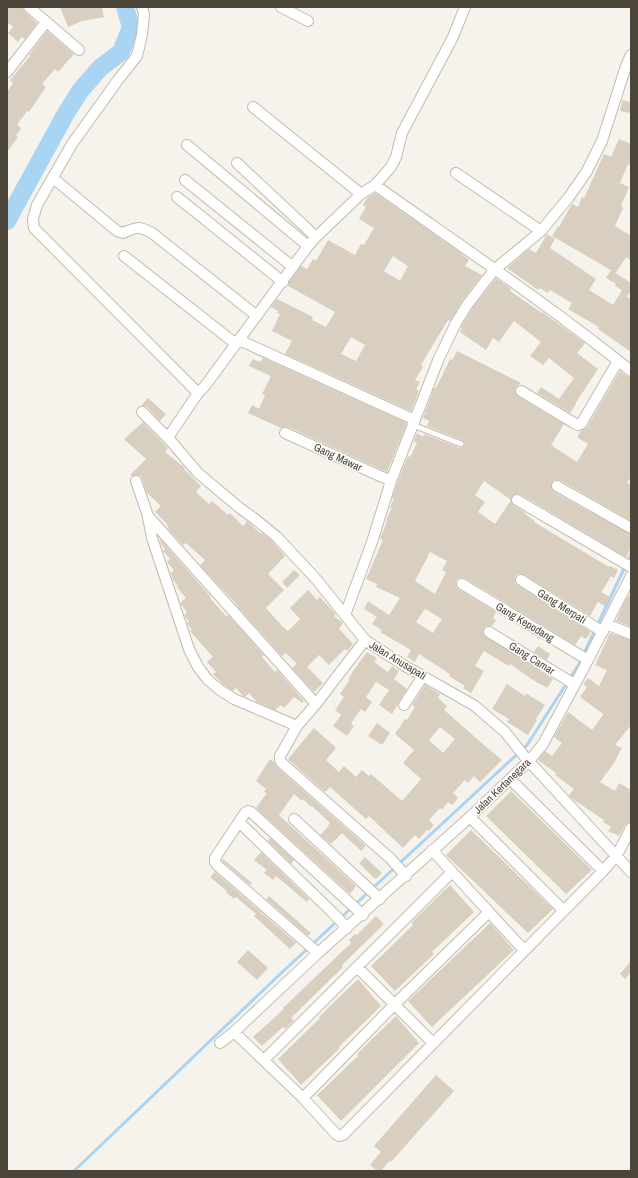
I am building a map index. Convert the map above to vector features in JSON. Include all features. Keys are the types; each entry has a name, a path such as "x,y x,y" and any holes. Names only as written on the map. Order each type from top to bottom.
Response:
{"street":[{"path":"29,7 79,50"},
{"path":"142,7 144,14 142,34 137,56 72,144 37,205 33,219 34,228 198,393"},
{"path":"281,7 308,21"},
{"path":"169,439 171,433 198,393 205,386 283,282 308,246 361,194 375,185 391,168 396,157 402,133 453,37 464,7"},
{"path":"7,72 46,22"},
{"path":"345,615 372,542 391,481 439,358 456,323 467,305 494,270 540,231 569,197 587,171 602,141 629,67 631,55"},
{"path":"253,107 361,194"},
{"path":"187,145 308,246"},
{"path":"237,163 316,237"},
{"path":"456,173 540,231"},
{"path":"53,178 117,231 123,233 136,227 152,233 257,316"},
{"path":"186,180 293,267"},
{"path":"375,185 631,371"},
{"path":"176,197 283,282"},
{"path":"124,256 237,342 414,423"},
{"path":"522,391 574,423 581,424 618,361"},
{"name":"Jalan Anusapati","path":"142,412 169,439 198,473 277,538 316,579 365,640 405,666 475,706 497,724 512,739 527,759 617,855 631,872"},
{"name":"Gang Mawar","path":"285,433 391,481"},
{"path":"136,481 148,516 152,538 181,626 189,649 198,667 208,680 234,700 298,726"},
{"path":"557,486 631,528"},
{"path":"517,500 628,565"},
{"path":"148,516 316,704"},
{"name":"Jalan Kertanegara","path":"220,1043 234,1032 316,952 345,926 375,893 405,875 470,817 510,779 527,759 543,744 584,658 631,576"},
{"name":"Gang Merpati","path":"521,580 600,628 631,634"},
{"name":"Gang Kepodang","path":"462,584 584,658"},
{"name":"Gang Camar","path":"489,632 571,683"},
{"path":"365,640 298,726 280,756 280,760 391,859 405,875"},
{"path":"404,704 423,676"},
{"path":"510,779 602,871"},
{"path":"316,952 215,862 215,858 248,811 251,812 360,911"},
{"path":"470,817 564,911"},
{"path":"294,819 375,893"},
{"path":"239,822 345,926"},
{"path":"234,1032 303,1098 336,1134 339,1136 343,1135 602,871 617,855 631,828"},
{"path":"432,850 524,950"},
{"path":"264,1060 452,872"},
{"path":"303,1098 394,1005 489,912"},
{"path":"357,967 433,1043"}],"lane":[{"path":"414,423 461,444"}],"building":[{"path":"7,7 23,7 25,12 37,23 25,39 22,37 18,42 8,33 13,27 7,22"},
{"path":"60,7 102,7 104,17 82,21 68,27"},
{"path":"47,31 74,54 58,72 55,69 42,84 46,87 29,112 27,111 17,125 21,128 16,136 18,137 7,152 7,92 13,83 10,80 30,56 29,55"},
{"path":"622,100 631,102 631,113 620,111"},
{"path":"619,139 631,144 631,165 628,164 620,183 629,187 621,206 623,208 615,226 631,236 631,260 626,257 616,273 552,236 572,204 578,207 582,197 584,198 604,154 611,157"},
{"path":"375,193 457,250 469,260 465,266 482,275 462,301 450,321 448,320 421,365 423,367 415,380 420,382 416,389 419,391 411,411 285,354 292,341 272,331 280,314 271,307 277,299 313,317 312,320 326,327 335,312 288,286 289,282 301,266 307,269 313,259 316,261 328,240 355,255 361,244 364,245 374,228 359,219 366,207 363,205 367,198","holes":["393,256 408,266 400,281 384,271","351,337 365,345 356,361 341,354"]},
{"path":"547,234 555,239 550,248 596,279 589,290 613,305 622,290 606,278 611,270 631,283 631,291 627,297 631,299 631,352 598,329 599,327 568,309 572,303 550,290 548,293 540,288 538,290 507,268 529,249 536,253"},
{"path":"496,278 511,289 510,291 585,343 577,353 598,369 570,413 537,393 541,387 559,399 574,378 549,358 543,365 530,356 541,342 514,321 499,342 493,338 486,350 460,332 461,327 472,309"},
{"path":"457,351 521,383 515,390 517,396 564,424 551,445 577,462 588,444 577,437 581,431 587,427 620,371 631,377 631,477 627,483 631,485 631,521 560,480 554,480 551,486 554,492 631,534 631,548 626,557 520,494 513,495 511,500 513,505 526,513 525,514 535,521 534,522 609,567 610,566 618,570 614,578 611,576 601,592 610,597 605,606 598,602 590,616 524,575 518,574 515,577 515,583 591,632 586,639 581,636 575,645 465,578 459,578 456,581 456,587 459,590 496,612 493,618 496,620 492,626 486,626 484,628 484,635 553,679 547,688 510,664 509,666 484,651 475,666 484,671 471,693 463,688 465,686 449,676 450,674 419,654 415,662 407,657 411,650 380,632 382,630 372,624 377,617 364,609 368,601 389,615 400,598 376,587 377,584 366,579 383,540 380,539 387,521 386,520 392,508 390,507 394,499 392,498 396,486 408,456 410,457 417,443 414,441 417,433 423,437 424,434 460,448 465,445 462,440 427,426 429,421 423,418 434,388 436,388 450,359 452,360","holes":["484,481 511,500 495,524 478,512 485,502 475,495","430,552 447,561 442,570 446,572 435,594 415,581","425,609 442,619 433,633 416,622"]},
{"path":"263,358 407,423 387,472 288,427 281,428 248,413 252,405 259,409 265,395 262,394 271,376 249,366 253,359 260,362"},
{"path":"148,398 166,414 160,421 147,407 141,406"},
{"path":"143,422 168,448 165,452 185,468 184,469 201,486 196,492 209,504 212,501 228,515 230,513 243,526 247,521 261,534 262,533 273,542 285,556 268,574 284,590 266,608 282,626 288,631 300,619 290,608 308,590 317,600 320,597 336,614 334,616 343,623 339,629 353,644 347,651 345,649 329,665 319,655 307,667 323,683 314,692 292,668 297,664 286,653 282,656 281,655 200,565 205,560 186,543 183,545 170,531 167,526 168,525 155,512 161,506 147,493 141,476 130,475 146,459 124,439"},
{"path":"160,539 226,616 228,615 264,655 262,657 275,672 277,670 304,701 302,703 294,697 284,708 281,705 275,710 257,702 249,693 245,697 236,688 233,691 224,685 213,674 216,672 207,662 213,657 190,631 192,630 187,623 189,622 184,615 187,612 180,603 186,598 173,580 171,573 174,570 167,562 170,559 163,551 165,549 161,544"},
{"path":"294,570 300,575 287,588 282,582"},
{"path":"631,593 631,627 616,621 626,599"},
{"path":"610,633 631,640 631,725 615,745 622,748 614,763 600,782 615,791 619,783 631,790 631,822 625,825 619,836 608,831 611,827 603,822 604,820 571,798 569,795 574,789 538,760 545,751 552,756 562,743 554,737 568,712 592,730 603,715 580,697 587,687 583,684 588,678 599,686 607,670 595,665"},
{"path":"538,646 550,654 547,660 534,652"},
{"path":"367,652 377,658 374,662 388,672 392,666 399,671 394,679 407,689 392,714 379,705 389,690 376,682 366,697 372,702 365,712 361,709 351,723 354,726 347,736 333,726 341,715 335,710 344,697 340,694 349,681 348,680 353,671"},
{"path":"507,684 525,696 527,694 545,705 528,735 507,722 509,719 492,709"},
{"path":"425,685 440,694 438,698 447,706 444,710 502,760 480,782 474,776 468,783 465,780 453,793 458,798 452,805 448,802 442,810 440,808 429,820 434,825 429,831 427,830 419,839 415,835 403,848 369,816 366,819 330,787 325,792 288,759 314,728 336,748 326,760 339,772 344,766 356,777 362,770 369,776 371,774 402,801 421,779 403,763 414,750 395,734 405,719 407,720 415,707 412,705","holes":["440,727 455,739 443,753 429,740"]},
{"path":"377,723 390,733 382,745 368,736"},
{"path":"270,759 278,768 366,846 361,851 342,833 331,844 320,835 330,823 312,806 311,807 303,799 302,801 294,794 279,815 356,886 350,894 256,808 267,793 264,792 266,789 256,781"},
{"path":"511,791 592,870 566,894 486,816"},
{"path":"471,830 553,909 528,933 446,855"},
{"path":"270,838 294,860 291,864 268,841"},
{"path":"261,852 309,899 307,902 276,876 273,880 264,873 267,870 254,860"},
{"path":"365,857 382,873 377,878 374,878 359,863"},
{"path":"223,859 252,883 250,885 222,861"},
{"path":"215,872 296,943 290,949 254,916 256,914 236,897 234,899 210,877"},
{"path":"450,885 474,912 432,952 434,954 395,991 371,966 413,925 411,923"},
{"path":"269,896 311,933 308,936 266,899"},
{"path":"376,916 384,924 291,1018 294,1020 285,1029 283,1027 262,1046 253,1037 284,1009 283,1008 351,943 349,940 355,934 357,935"},
{"path":"490,923 514,950 432,1027 408,1001"},
{"path":"248,950 268,968 257,980 237,962"},
{"path":"631,961 631,972 625,979 620,974"},
{"path":"358,979 381,1006 301,1085 278,1059"},
{"path":"396,1016 419,1043 341,1121 317,1095 358,1056 357,1054"},
{"path":"436,1075 454,1091 391,1162 390,1160 381,1171 377,1171 370,1165 381,1152 374,1146"}],"waterway":[{"path":"7,221 65,115 80,91 100,68 121,52 131,27 125,7"},
{"path":"74,1171 277,977 527,745 579,664 631,554"}]}
